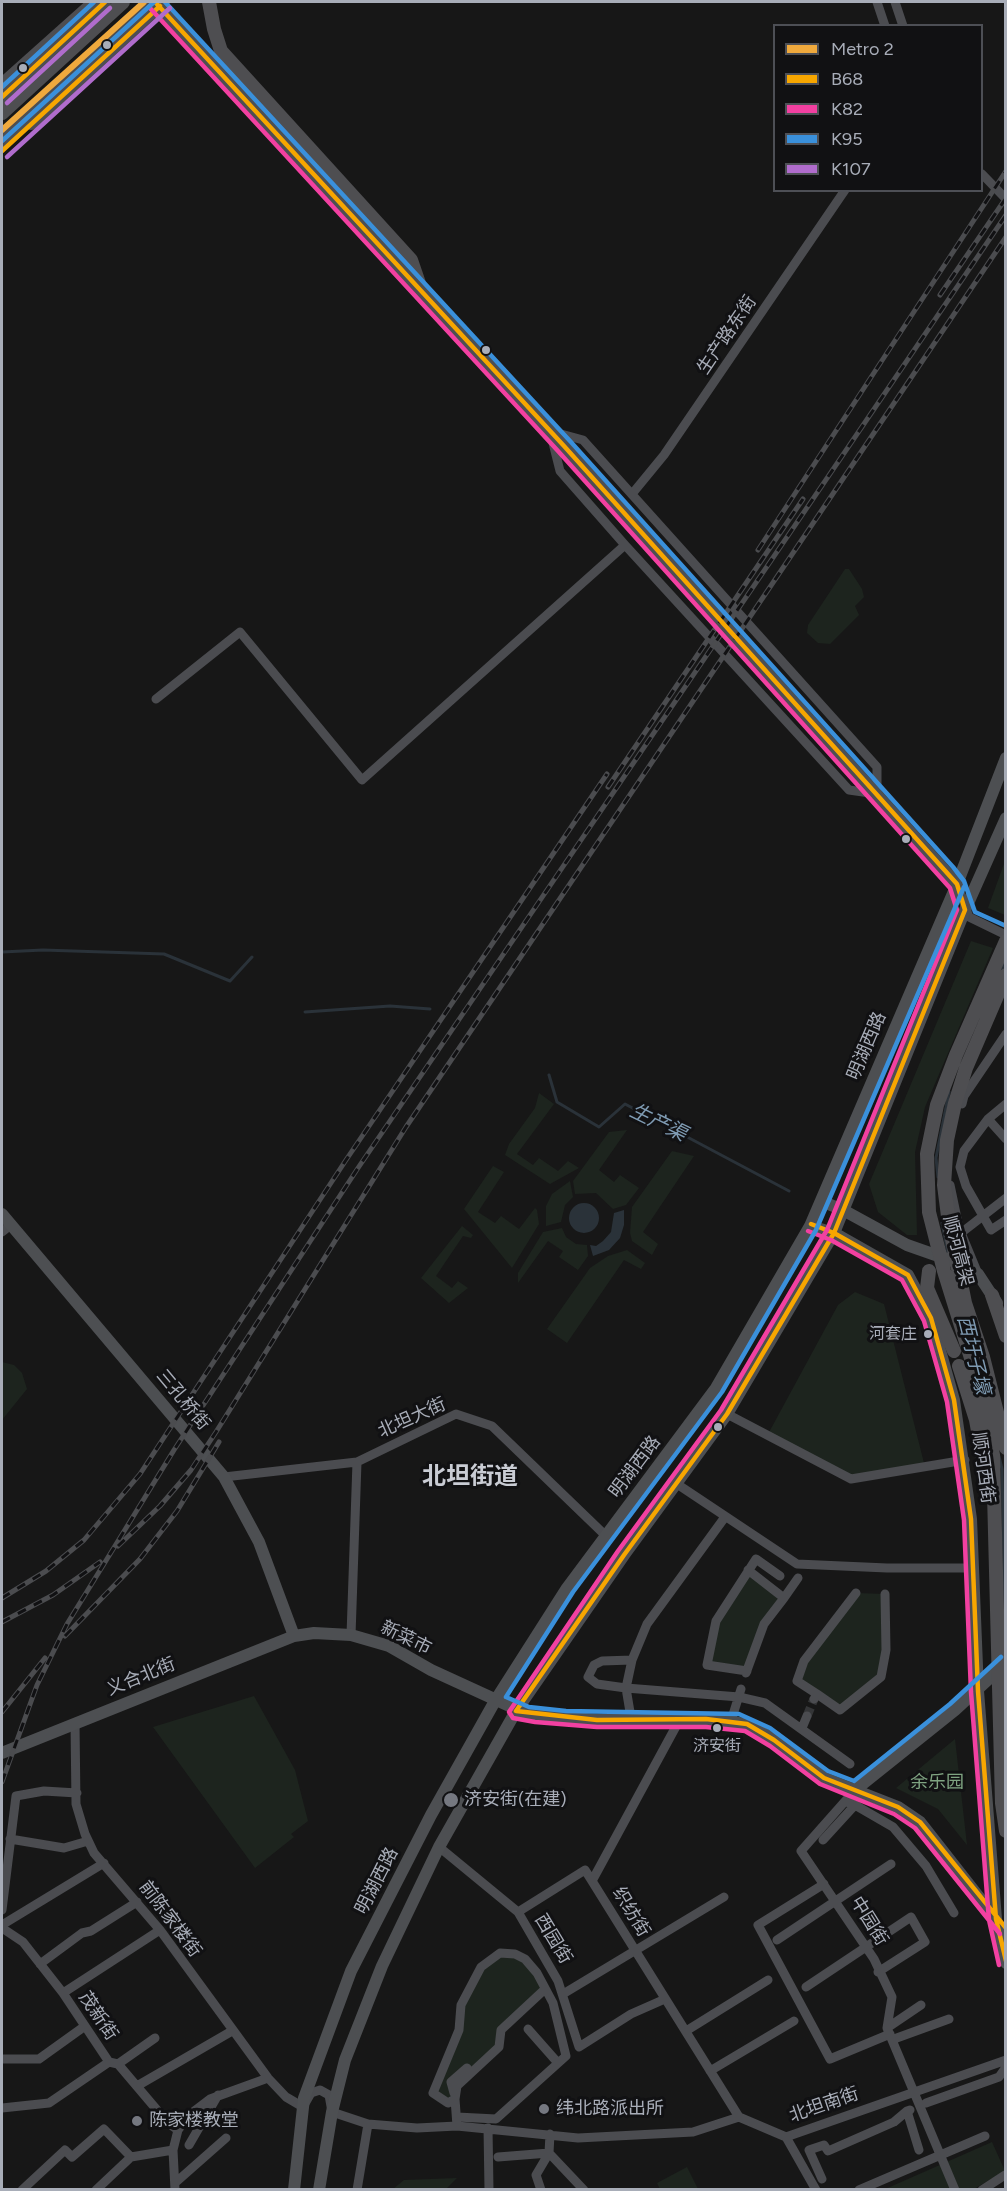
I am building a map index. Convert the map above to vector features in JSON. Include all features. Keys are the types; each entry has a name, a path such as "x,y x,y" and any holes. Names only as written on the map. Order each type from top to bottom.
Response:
{"highway":[{"path":"2,85 94,2"},
{"path":"2,113 123,2"},
{"path":"209,2 221,51 411,260 422,292"},
{"path":"2,142 159,3"},
{"name":"顺河高架","path":"1005,941 956,1054 937,1105 927,1154 929,1212 944,1271 982,1397 993,1455 1001,1673 1002,1803 1005,1831"},
{"name":"顺河高架","path":"1005,975 966,1068 955,1103 947,1140 944,1185 949,1224 966,1303 989,1379 1005,1448"},
{"path":"929,1271 927,1288 959,1366 976,1420 987,1478 990,1615 1001,1673"},
{"path":"992,1295 1005,1336"},
{"path":"931,1318 954,1351"}],"main road":[{"path":"2,97 105,2"},
{"path":"2,151 159,3 550,431 957,884"},
{"name":"明湖西路","path":"294,2190 303,2107 351,1971 431,1815 495,1701 567,1588 716,1388 810,1226 957,884 1005,758"},
{"path":"319,2190 332,2112 345,2060 382,1966 439,1847 516,1711 624,1555 727,1414 834,1233 965,910 1005,818"},
{"path":"821,1201 843,1210 907,1245 964,1265 978,1274 1005,1319"},
{"name":"三孔桥街","path":"2,1214 224,1477 259,1542 294,1636"},
{"name":"顺河西街","path":"810,1226 834,1233 908,1275 931,1318 954,1400 965,1460 973,1568 978,1691 996,1918 1005,1963"},
{"path":"920,1297 929,1271 941,1263 964,1265"},
{"name":"新菜市","path":"294,1636 314,1633 351,1635 389,1646 431,1670 495,1701"},
{"name":"义合北街","path":"2,1754 294,1636"},
{"path":"855,1790 1001,1673"},
{"path":"495,1701 516,1711 577,1719 680,1719 732,1721 747,1724 766,1734 814,1772 898,1807 920,1822 996,1918"}],"street":[{"path":"877,2 884,24"},
{"path":"895,2 902,24"},
{"path":"983,176 1005,199"},
{"name":"生产路东街","path":"632,494 664,455 844,192"},
{"path":"550,431 584,440 632,494 878,767 878,794 849,790 625,545 560,471 550,431"},
{"path":"156,699 240,632 362,780 625,545"},
{"path":"957,884 965,910 976,923 1005,935"},
{"path":"978,1274 961,1233 949,1181 952,1137 964,1096 1005,1034"},
{"path":"1005,1104 988,1119 964,1150 960,1167 966,1186 991,1230 1005,1220"},
{"path":"988,1119 1005,1139"},
{"path":"961,1233 1005,1198"},
{"path":"2,1232 12,1224"},
{"name":"北坦大街","path":"224,1477 357,1462 456,1414 492,1426 606,1536"},
{"path":"727,1414 851,1479 965,1460"},
{"path":"351,1635 357,1462"},
{"path":"677,1484 797,1564 887,1568 973,1568"},
{"path":"631,1718 626,1688 632,1660 647,1624 725,1517"},
{"path":"780,1576 756,1559 716,1621 707,1665 746,1672 764,1624 798,1578"},
{"path":"748,1570 784,1598"},
{"path":"856,1593 804,1661 797,1681 815,1697 840,1710 881,1677 886,1650 885,1594"},
{"path":"632,1660 602,1661 594,1665 588,1677 597,1684 626,1688 740,1693 765,1703 850,1764"},
{"path":"732,1721 740,1693"},
{"path":"802,1728 807,1716"},
{"name":"织纺街","path":"680,1719 592,1881 739,2117"},
{"name":"前陈家楼街","path":"75,1723 76,1804 88,1841 160,1930 268,2079 286,2097 303,2107"},
{"name":"中园街","path":"855,1790 801,1851 837,1902 892,1997 890,2034 912,2091 922,2104 939,2155 955,2190"},
{"path":"2,1910 16,1796 44,1791 77,1793"},
{"path":"844,1801 893,1827 926,1866 954,1913"},
{"path":"823,1840 855,1805"},
{"path":"10,1839 64,1848 88,1841"},
{"name":"西园街","path":"439,1847 518,1912 558,1981 579,2047 631,2014 665,1999"},
{"path":"2,1926 104,1863"},
{"path":"777,1940 891,1864"},
{"path":"518,1912 585,1870 592,1881"},
{"path":"824,1884 758,1925 830,2059 890,2034 949,2019"},
{"path":"562,1995 724,1898"},
{"path":"40,1964 82,1933 91,1931 137,1902"},
{"path":"806,1987 911,1917 925,1942 878,1972"},
{"name":"茂新街","path":"2,1926 23,1942 113,2063 49,2103 2,2108"},
{"path":"63,1994 160,1930"},
{"path":"303,2107 311,2093 320,2090 329,2095 332,2112 368,2124 417,2128 496,2119 566,2056 553,2003 544,1990 537,1973 525,1959 515,1953 500,1953 481,1967 460,2005 459,2030 432,2093 448,2103 455,2099"},
{"path":"686,2031 768,1980"},
{"path":"455,2099 457,2086 499,2047 501,2030 544,1990"},
{"path":"890,2034 921,2005"},
{"path":"710,2071 794,2021"},
{"path":"2,2059 39,2059 85,2026"},
{"path":"528,2029 558,2063"},
{"path":"137,2086 232,2031"},
{"path":"155,2038 113,2063 137,2086 168,2123 178,2130"},
{"name":"北坦南街","path":"739,2117 786,2137 1005,2060"},
{"path":"822,2179 809,2150 824,2145 828,2151 894,2122 907,2111 922,2104 999,2077 1005,2067"},
{"path":"457,2122 451,2082 467,2068"},
{"path":"175,2186 173,2150 178,2130 189,2115 219,2096 268,2079"},
{"path":"189,2145 219,2096"},
{"path":"907,2111 919,2150"},
{"path":"457,2122 488,2128 578,2138 693,2132 739,2117"},
{"path":"357,2190 368,2124"},
{"path":"488,2128 489,2190"},
{"path":"22,2190 65,2150 72,2157 104,2129 131,2157"},
{"path":"541,2190 536,2175 549,2153 550,2134"},
{"path":"858,2190 985,2136"},
{"path":"786,2137 816,2190"},
{"path":"175,2186 226,2138"},
{"path":"96,2190 131,2157 173,2150"},
{"path":"498,2157 549,2153"},
{"path":"549,2153 584,2190"},
{"path":"982,2190 1005,2175"}],"green space":[{"path":"845,569 849,569 862,589 864,597 855,606 859,615 830,644 818,643 807,633 808,625"},
{"path":"1005,861 1006,914 1005,915 988,908"},
{"path":"971,941 993,948 925,1107 915,1152 917,1235 907,1235 878,1212 869,1184"},
{"path":"539,1093 554,1104 517,1154 533,1165 539,1158 558,1171 568,1161 579,1168 550,1184 505,1155 509,1144 535,1108"},
{"path":"627,1130 599,1170 614,1182 620,1175 639,1188 626,1205 613,1209 596,1193 575,1194 573,1181 609,1132"},
{"path":"672,1151 694,1156 643,1232 658,1244 652,1255 632,1241 630,1233 632,1207"},
{"path":"493,1166 504,1172 478,1212 495,1223 501,1216 519,1229 535,1208 537,1210 539,1224 512,1268 464,1209"},
{"path":"570,1181 573,1197 565,1205 561,1222 546,1226 546,1206 552,1194"},
{"path":"462,1226 473,1235 471,1238 463,1236 436,1276 452,1288 458,1281 468,1288 449,1303 421,1278"},
{"path":"562,1228 566,1237 576,1244 587,1245 588,1256 578,1270 559,1257 563,1251 548,1241 518,1283 518,1273 543,1232"},
{"path":"627,1250 645,1263 641,1269 624,1260 567,1343 547,1329 590,1268 608,1256"},
{"path":"855,1292 884,1304 925,1467 851,1479 767,1436 838,1305"},
{"path":"2,1362 14,1365 22,1373 27,1389 2,1420"},
{"path":"748,1570 784,1598 764,1624 747,1671 707,1665 716,1621"},
{"path":"856,1593 885,1594 881,1677 840,1710 797,1681 804,1661"},
{"path":"254,1696 295,1770 308,1821 291,1834 294,1837 255,1868 153,1727"},
{"name":"余乐园","path":"955,1739 967,1845 938,1809 896,1788"},
{"path":"500,1953 525,1959 544,1990 501,2030 499,2047 457,2086 448,2103 433,2093 459,2030 461,2005 481,1967"},
{"path":"992,2142 1005,2171 974,2189 883,2190"},
{"path":"687,2167 698,2189 660,2189 657,2183"},
{"path":"457,2178 446,2189 393,2189 404,2180"}],"shaded area":[{"path":"584,1203 595,1207 599,1218 595,1229 584,1233 573,1229 569,1218 573,1207"},
{"path":"624,1210 624,1225 620,1238 609,1250 593,1256 590,1245 596,1246 603,1241 611,1232 614,1213"}],"waterway":[{"path":"2,952 43,950 164,954 230,981 252,957"},
{"name":"西圩子壕","path":"980,1017 1006,959"},
{"name":"生产渠","path":"305,1012 390,1006 430,1009"},
{"name":"生产渠","path":"549,1075 557,1102 599,1127 625,1104 789,1191"},
{"name":"西圩子壕","path":"938,1177 936,1158 949,1092"},
{"name":"西圩子壕","path":"942,1223 948,1253"},
{"name":"西圩子壕","path":"999,1456 1002,1469 1006,1655"}],"tunnel":[{"path":"807,1716 814,1699"}],"railway":[{"path":"758,550 1006,171"},
{"path":"940,295 1006,198"},
{"path":"2,1782 37,1685 67,1624 174,1450 358,1168 1006,215"},
{"path":"118,1546 160,1506 191,1470 406,1127 1006,237"},
{"path":"608,787 803,499"},
{"path":"2,1598 46,1571 84,1540 140,1474 346,1160 607,774"},
{"path":"65,1636 140,1559 177,1511 219,1442"},
{"path":"2,1622 53,1595 100,1562"},
{"path":"2,1712 45,1658"}],"metro line":[{"name":"2","path":"2,130 144,2"}],"transit line":[{"name":"K95","path":"2,87 94,2"},
{"name":"B68","path":"2,97 105,2"},
{"name":"K95","path":"2,141 154,2"},
{"name":"B68","path":"155,2 564,446 957,884 965,910 834,1233 727,1414 624,1555 516,1711 597,1720 706,1719 747,1724 774,1740 824,1778 898,1807 920,1822 1006,1928"},
{"name":"K95","path":"165,2 570,441 953,867 964,881 975,912 1006,926"},
{"name":"B68","path":"2,151 160,6"},
{"name":"K82","path":"149,7 558,451 950,888 957,910 827,1230 721,1410 618,1551 509,1712 513,1718 535,1722 597,1727 706,1727 745,1731 770,1746 820,1784 894,1814 915,1828 1000,1934"},
{"name":"K107","path":"7,103 110,8"},
{"name":"K107","path":"7,157 170,8"},
{"name":"K95","path":"964,887 816,1230 722,1392 573,1592 506,1697 529,1707 566,1711 739,1714 770,1728 828,1771 854,1781 950,1704 1001,1657"},
{"name":"B68","path":"811,1224 834,1233 908,1275 931,1318 954,1400 971,1519 978,1691 996,1919 1006,1961"},
{"name":"K82","path":"808,1231 831,1240 902,1280 924,1321 947,1402 964,1520 971,1692 989,1920 999,1965"}],"place":[{"name":"河套庄","path":"928,1334"},
{"name":"济安街","path":"717,1728"},
{"name":"济安街(在建)","path":"451,1800"},
{"name":"纬北路派出所","path":"544,2109"},
{"name":"陈家楼教堂","path":"137,2121"}],"district":[{"name":"北坦街道","path":"470,1477"}]}
